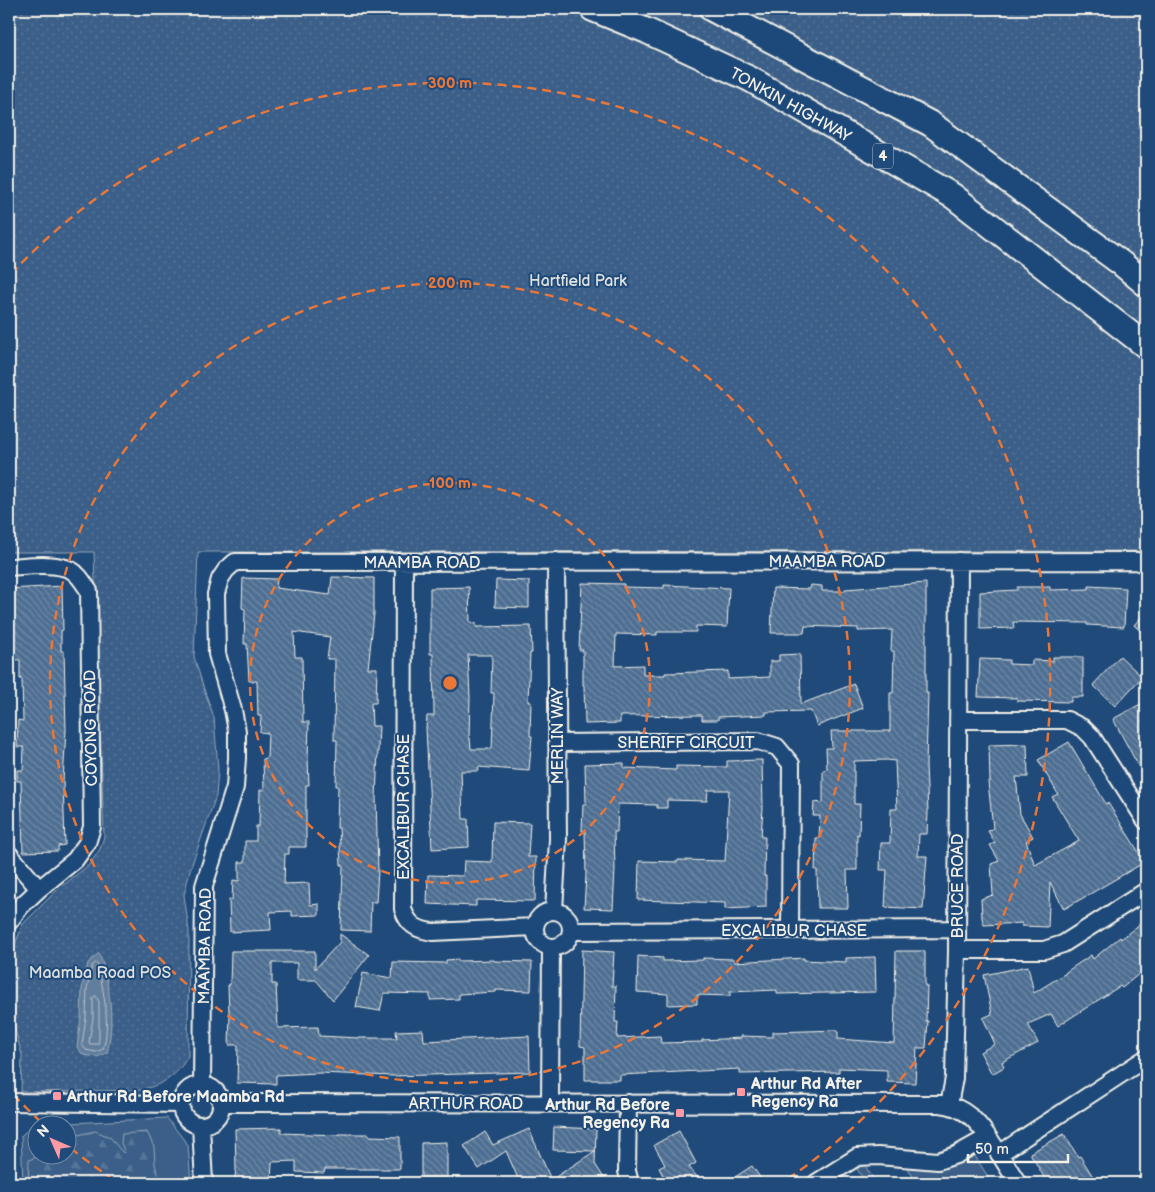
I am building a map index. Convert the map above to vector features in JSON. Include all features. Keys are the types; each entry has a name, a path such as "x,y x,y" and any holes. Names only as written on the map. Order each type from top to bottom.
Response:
{"highway":[{"name":"TONKIN HIGHWAY","path":"593,9 750,79 953,196 1146,346"},
{"path":"712,9 931,124 1121,263 1146,284"}],"street":[{"name":"MERLIN WAY","path":"554,911 558,839 556,561"},
{"name":"BRUCE ROAD","path":"949,1105 954,1078 957,950 959,561"},
{"name":"MAAMBA ROAD","path":"202,1085 204,886 235,787 237,758 237,731 234,710 217,654 216,594 220,578 235,562 1136,561 1146,565"},
{"name":"EXCALIBUR CHASE","path":"404,562 403,909 406,918 411,925 433,932 534,927"},
{"name":"COYONG ROAD","path":"9,567 56,566 72,570 89,591 92,827 87,844 75,860 39,888 21,906 9,922"},
{"path":"958,720 1066,720 1083,728 1092,737 1146,821"},
{"name":"SHERIFF CIRCUIT","path":"557,743 758,741 777,747 790,764 790,930"},
{"path":"9,854 39,888"},
{"path":"957,950 1044,950 1064,944 1146,891"},
{"path":"554,911 561,912 566,917 570,923 571,931 564,942 558,946 551,947 544,945 539,940 535,934 534,927 541,915 554,911"},
{"name":"EXCALIBUR CHASE","path":"571,931 957,929"},
{"path":"550,1103 551,947"},
{"path":"999,1154 1146,1058"},
{"path":"202,1085 208,1086 217,1092 222,1103 218,1116 208,1124 201,1126 195,1125 184,1117 181,1104 185,1092 202,1085"},
{"path":"9,1102 181,1104"},
{"name":"ARTHUR ROAD","path":"222,1103 933,1103 949,1105"},
{"path":"628,1103 627,1171 630,1183"},
{"path":"949,1105 971,1116 988,1137 1018,1183"},
{"path":"201,1126 204,1183"},
{"path":"816,1183 857,1157 878,1156 938,1161 956,1155 988,1137"}],"green space":[{"name":"Hartfield Park","path":"9,9 1146,9 1146,551 198,552 194,657 214,717 218,770 216,796 190,870 184,895 189,931 188,1056 179,1069 169,1078 157,1085 142,1090 21,1092 22,1055 15,1030 12,993 12,952 23,924 56,891 90,864 100,849 104,837 94,552 9,552"},
{"path":"167,1118 188,1145 191,1183 23,1183 21,1136 28,1129 28,1164 78,1164 78,1123"},
{"path":"95,1131 110,1137 122,1152 125,1153 121,1143 122,1134 147,1132 154,1147 158,1178 141,1183 28,1183 29,1164 78,1164 78,1135"},
{"path":"973,1153 992,1183 917,1183 907,1167 938,1168"},
{"path":"864,1164 876,1183 866,1183 857,1169"}],"water":[{"path":"99,953 106,976 111,1030 107,1053 97,1057 83,1055 77,1047 82,988 88,963"}],"building":[{"path":"332,577 374,578 374,614 368,668 377,668 376,703 371,703 372,726 379,726 376,798 378,871 376,902 371,902 370,931 341,930 343,865 341,865 339,828 337,828 337,740 334,740 335,659 327,659 330,637 294,632 295,657 302,657 303,722 309,722 309,785 306,785 306,847 289,847 289,854 285,854 284,884 309,883 310,905 319,904 319,915 292,916 292,911 270,912 271,930 230,932 229,900 232,900 233,880 239,881 239,862 245,862 245,841 256,841 256,826 259,826 260,790 264,790 263,759 267,758 268,733 260,732 261,716 258,716 257,681 249,681 247,644 244,644 245,609 242,608 243,578 277,579 276,588 330,595"},
{"path":"496,580 529,581 529,608 495,607"},
{"path":"582,583 624,584 624,587 664,588 664,585 729,588 727,627 696,626 696,632 657,632 657,635 616,634 615,666 643,665 643,675 728,671 728,679 770,677 770,661 779,661 779,655 800,654 801,704 854,684 863,708 817,726 811,711 766,712 766,715 718,717 718,720 702,720 702,715 620,716 620,723 585,724 583,650 579,650"},
{"path":"926,583 926,693 928,693 926,765 928,812 927,834 919,834 918,856 927,856 923,909 885,907 887,870 880,870 881,843 890,843 891,809 897,809 895,761 887,760 854,761 854,804 860,804 859,835 857,834 857,870 847,870 848,908 818,908 817,870 815,870 816,838 819,838 820,816 813,816 814,802 823,803 823,770 827,769 826,748 832,748 831,731 890,731 890,693 893,693 894,651 891,651 892,630 858,631 858,628 805,626 804,633 771,633 773,588 810,589 811,585 822,586 822,591 845,591 845,589"},
{"path":"62,586 63,630 61,631 61,651 64,651 66,730 63,781 65,845 58,846 58,851 23,852 21,781 17,781 17,770 23,770 24,747 17,747 18,720 23,721 22,679 20,679 20,660 9,659 9,589"},
{"path":"1089,586 1126,588 1124,627 1087,625 1087,623 1013,622 1014,628 980,629 980,592 1017,590 1017,587 1050,587 1050,590 1089,589"},
{"path":"469,587 470,622 476,623 476,627 531,626 532,653 530,653 528,702 531,702 530,736 532,736 529,771 478,767 479,771 461,771 463,819 468,819 469,847 432,849 426,728 427,716 434,716 433,654 430,654 430,588","holes":["468,655 492,655 491,693 494,693 492,749 471,749 469,738"]},
{"path":"1146,612 1146,637 1134,625"},
{"path":"1120,656 1142,677 1115,706 1093,685"},
{"path":"1053,657 1083,657 1083,697 1071,697 1071,702 1017,701 1017,698 978,697 980,659 1009,660 1009,664 1032,665 1032,660 1053,661"},
{"path":"1146,701 1146,780 1113,719"},
{"path":"1069,742 1106,804 1108,803 1145,862 1064,909 1050,882 1048,927 1022,926 1022,923 984,925 981,899 993,895 991,864 999,861 990,845 995,843 988,831 993,828 988,782 990,782 989,745 1027,744 1028,777 1016,777 1020,814 1033,837 1026,841 1035,865 1079,841 1052,797 1058,794 1038,760"},
{"path":"762,760 763,808 761,837 765,837 764,876 766,876 766,907 725,909 725,903 638,900 639,861 725,861 729,790 708,790 707,801 667,800 667,808 657,808 657,805 618,804 617,832 614,832 613,909 584,908 586,875 585,831 582,831 583,804 586,804 585,764 624,763 624,768 676,770 676,766 727,767 727,761"},
{"path":"493,822 530,823 528,857 536,857 535,901 476,900 476,906 427,904 428,875 463,876 464,861 492,862"},
{"path":"1146,919 1146,968 1122,988 1120,986 1058,1026 1051,1014 1028,1024 1038,1043 1002,1062 1004,1067 992,1074 980,1052 995,1044 983,1018 992,1014 984,975 1028,966 1034,993 1091,955 1093,959"},
{"path":"340,934 369,955 333,1000 316,980 297,980 297,963 272,963 272,984 276,984 278,1028 318,1027 319,1036 360,1038 397,1038 396,1031 423,1030 424,1041 529,1036 530,1072 393,1076 319,1073 276,1075 276,1084 237,1083 238,1045 229,1045 230,1014 228,985 230,985 231,951 315,951 315,969 340,942"},
{"path":"582,950 614,952 612,986 616,986 615,1022 618,1022 617,1038 660,1036 661,1043 702,1042 702,1040 741,1038 741,1036 773,1037 773,1032 838,1030 838,1039 894,1043 896,951 925,951 926,1021 928,1021 926,1048 917,1048 915,1083 887,1082 887,1070 839,1068 839,1072 740,1074 740,1069 620,1075 620,1080 585,1080 585,1047 580,1046"},
{"path":"638,956 663,958 663,961 703,960 703,958 734,959 734,962 804,958 804,960 846,962 846,958 875,957 876,992 777,994 777,990 730,992 730,996 697,995 697,1004 668,1005 668,994 637,992"},
{"path":"458,959 458,961 532,962 531,991 496,990 496,992 459,994 459,999 430,1000 430,994 384,993 380,1011 356,1007 363,973 392,978 393,962 446,963 446,960"},
{"path":"554,1127 596,1129 595,1164 604,1178 596,1183 520,1183 506,1151 479,1169 464,1146 485,1132 493,1145 529,1129 551,1180 595,1151 553,1150"},
{"path":"281,1128 281,1133 369,1134 369,1136 400,1137 400,1169 325,1169 324,1173 296,1172 296,1161 272,1162 271,1183 234,1183 236,1169 235,1129"},
{"path":"679,1131 696,1163 689,1167 702,1183 667,1183 659,1168 665,1165 654,1145"},
{"path":"1064,1134 1097,1183 1049,1183 1044,1177 1030,1153"},
{"path":"447,1142 447,1177 421,1177 421,1143"},
{"path":"752,1166 764,1183 726,1183"}],"place":[{"name":"Arthur Rd After Regency Ra","path":"741,1092"},
{"name":"Arthur Rd Before Maamba Rd","path":"57,1096"},
{"name":"Arthur Rd Before Regency Ra","path":"680,1113"}],"park label":[{"name":"Maamba Road POS","path":"100,972"}]}
